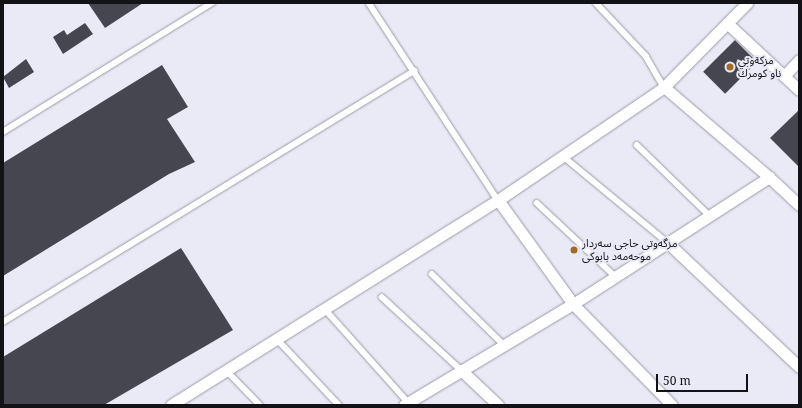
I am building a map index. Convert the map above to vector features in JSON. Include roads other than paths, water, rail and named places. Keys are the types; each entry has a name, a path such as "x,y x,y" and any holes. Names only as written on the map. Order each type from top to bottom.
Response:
{"street":[{"path":"178,403 226,370 498,200 664,87 747,3"},
{"path":"727,23 799,90"},
{"path":"784,76 799,60"},
{"path":"664,87 769,177 799,205"},
{"path":"406,404 573,304 769,177"},
{"path":"498,200 573,304 672,405"},
{"path":"668,243 799,366"},
{"path":"461,370 498,405"}],"lane":[{"path":"3,132 212,3"},
{"path":"369,3 498,200"},
{"path":"596,3 646,56 664,87"},
{"path":"3,322 414,71"},
{"path":"637,145 710,216"},
{"path":"563,156 668,243"},
{"path":"537,202 616,277"},
{"path":"432,274 504,345"},
{"path":"382,297 461,370"},
{"path":"325,309 406,404"},
{"path":"277,339 339,405"},
{"path":"226,370 260,405"}],"place":[{"name":"مزكةوتي ناو كومرك","path":"730,67"},
{"name":"مزگەوتی حاجی سەردار موحەمەد بابوکی","path":"574,250"}]}
